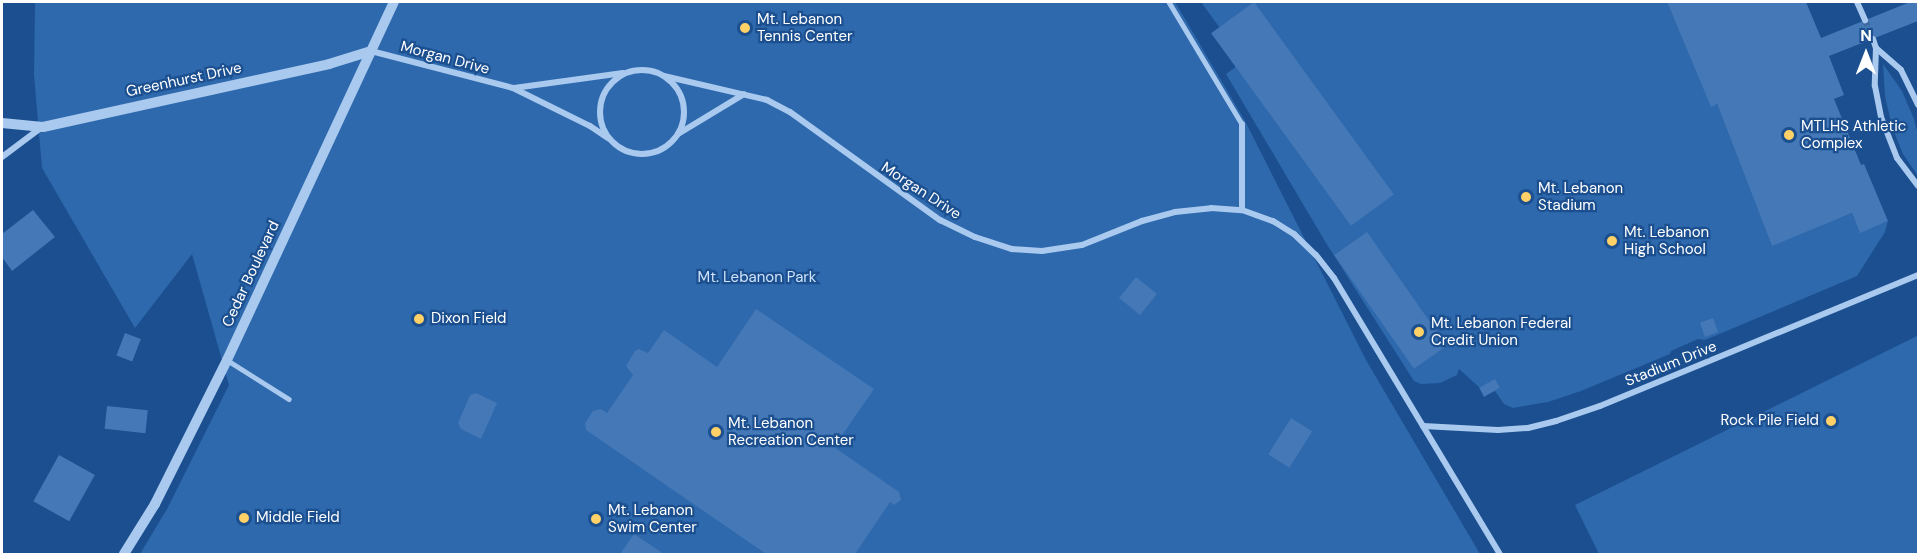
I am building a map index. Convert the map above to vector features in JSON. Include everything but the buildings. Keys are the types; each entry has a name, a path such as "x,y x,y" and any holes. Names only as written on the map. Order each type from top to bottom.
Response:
{"street":[{"name":"Cedar Boulevard","path":"124,555 155,504 227,360 394,2"},
{"path":"1857,2 1865,20"},
{"path":"1873,39 1876,48 1875,86 1881,117 1897,158 1918,186"},
{"path":"1876,48 1901,70 1918,105"},
{"name":"Morgan Drive","path":"371,51 513,88 590,126 610,139"},
{"name":"Greenhurst Drive","path":"2,123 43,127 329,64 371,51"},
{"path":"678,134 683,122 684,108 681,96 664,76 653,71 628,72 616,78 607,88 601,100 600,114 603,127 610,139 632,153 645,154 669,143 678,134 744,94"},
{"name":"Morgan Drive","path":"513,88 628,72"},
{"name":"Morgan Drive","path":"664,76 767,100 790,112 940,220 975,237 1012,249 1042,251 1082,245 1142,221 1175,212 1211,208 1242,210"},
{"path":"1242,124 1242,210 1273,221 1294,234 1316,255 1370,334 1500,555"},
{"path":"2,157 43,127"},
{"name":"Stadium Drive","path":"1423,426 1498,430 1528,428 1557,421 1600,406 1918,275"}],"lane":[{"path":"1169,2 1242,124"},
{"path":"227,360 289,399"}],"green space":[{"name":"Mt. Lebanon Park","path":"35,2 1175,2 1245,121 1366,360 1480,554 140,554 167,509 229,385 192,254 135,328 42,168 34,75"},
{"name":"Mt. Lebanon Stadium","path":"1201,2 1667,2 1711,106 1717,104 1772,245 1852,213 1860,232 1888,221 1885,232 1857,276 1705,340 1698,339 1671,351 1670,354 1581,391 1548,402 1513,408 1504,404 1495,391 1484,397 1479,387 1459,369 1457,375 1440,383 1421,384 1414,381 1326,243 1226,74 1244,61"},
{"path":"1883,64 1902,91 1914,119 1918,135 1918,176 1903,154 1892,127 1885,96"},
{"name":"Rock Pile Field","path":"1917,336 1918,554 1599,554 1575,505"}],"tunnel":[{"path":"1865,20 1873,39"}],"place":[{"name":"Mt. Lebanon Tennis Center","path":"745,28"},
{"name":"MTLHS Athletic Complex","path":"1789,135"},
{"name":"Mt. Lebanon Stadium","path":"1526,197"},
{"name":"Mt. Lebanon High School","path":"1612,241"},
{"name":"Dixon Field","path":"419,319"},
{"name":"Mt. Lebanon Federal Credit Union","path":"1419,332"},
{"name":"Rock Pile Field","path":"1831,421"},
{"name":"Mt. Lebanon Recreation Center","path":"716,432"},
{"name":"Middle Field","path":"244,518"},
{"name":"Mt. Lebanon Swim Center","path":"596,519"}]}
